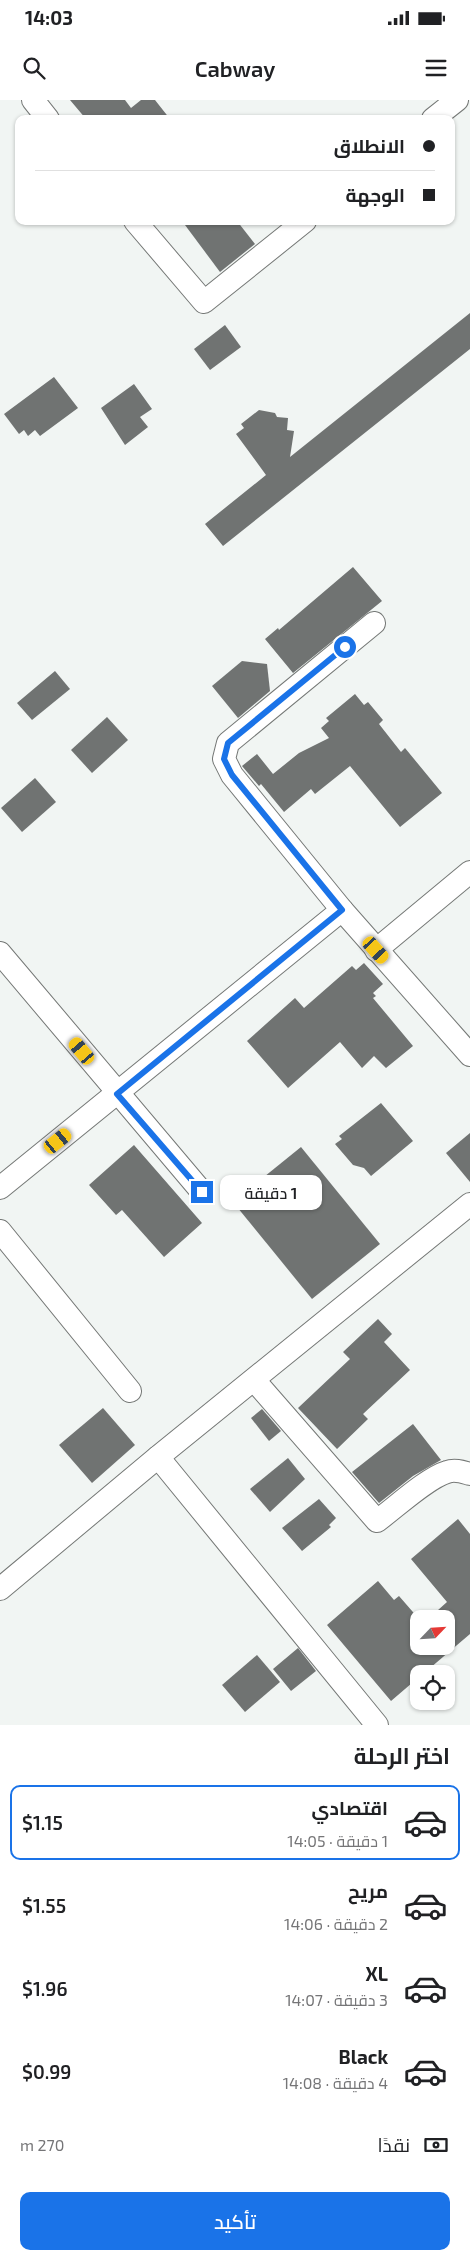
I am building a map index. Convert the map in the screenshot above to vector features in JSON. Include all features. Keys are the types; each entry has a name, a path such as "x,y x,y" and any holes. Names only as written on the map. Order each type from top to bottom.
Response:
{"street":[{"path":"33,100 45,115"},
{"path":"438,115 457,100"},
{"path":"138,225 204,302 300,225"},
{"path":"374,623 228,743 224,759 232,775 342,910 470,1055"},
{"path":"376,950 470,872"},
{"path":"0,1188 342,910"},
{"path":"0,953 117,1094 202,1192"},
{"path":"0,1589 158,1457 470,1204"},
{"path":"0,1231 130,1392"},
{"path":"254,1380 377,1521 435,1478 448,1471 461,1471 470,1474"},
{"path":"158,1457 377,1725"}],"building":[{"path":"70,100 125,100 131,108 141,100 155,100 167,115 83,115"},
{"path":"185,225 240,225 255,244 220,272"},
{"path":"470,313 470,349 223,546 205,524 266,475 236,434 244,428 241,424 259,410 275,413 277,417 288,418 287,430 294,431 290,457"},
{"path":"225,325 241,347 210,370 194,349"},
{"path":"54,377 78,408 40,436 35,430 28,436 24,430 19,434 4,414"},
{"path":"134,384 152,409 140,417 148,427 125,445 101,408"},
{"path":"353,567 382,601 293,673 265,639 278,628 279,630"},
{"path":"242,661 267,664 270,691 238,718 212,686"},
{"path":"55,671 70,689 32,720 17,703"},
{"path":"355,694 364,705 368,702 383,720 379,724 401,752 405,748 442,793 400,827 350,766 315,794 311,789 284,812 261,784 259,786 242,766 257,754 273,774 299,753 329,738 321,728 329,721 326,718"},
{"path":"107,717 128,740 92,773 71,750"},
{"path":"35,778 56,802 22,832 1,808"},
{"path":"364,963 383,984 373,993 376,996 373,998 413,1046 386,1068 374,1056 362,1068 340,1042 288,1088 247,1041 295,998 304,1008 352,966 356,970"},
{"path":"381,1103 413,1141 371,1176 364,1168 353,1165 335,1144 342,1139 339,1136"},
{"path":"470,1133 470,1182 446,1153"},
{"path":"134,1145 202,1223 164,1257 122,1210 116,1215 89,1185"},
{"path":"301,1147 380,1244 312,1299 233,1202"},
{"path":"378,1319 392,1334 384,1342 410,1370 363,1414 368,1419 337,1449 298,1408 350,1359 343,1352"},
{"path":"103,1408 135,1445 92,1483 59,1445"},
{"path":"262,1409 281,1431 269,1441 251,1418"},
{"path":"413,1424 441,1460 413,1476 379,1503 352,1472"},
{"path":"288,1458 305,1479 270,1512 250,1489"},
{"path":"319,1499 336,1518 329,1525 331,1527 302,1551 282,1528"},
{"path":"458,1519 470,1534 470,1634 455,1647 455,1610 438,1610 447,1602 411,1559"},
{"path":"378,1581 394,1600 399,1596 411,1610 410,1655 445,1655 434,1665 410,1665 410,1685 391,1701 327,1625"},
{"path":"298,1648 316,1671 291,1691 273,1669"},
{"path":"257,1655 280,1682 245,1712 222,1685"}],"route":[{"path":"202,1192 117,1094 342,910 232,775 224,759 228,743 345,647"}]}
